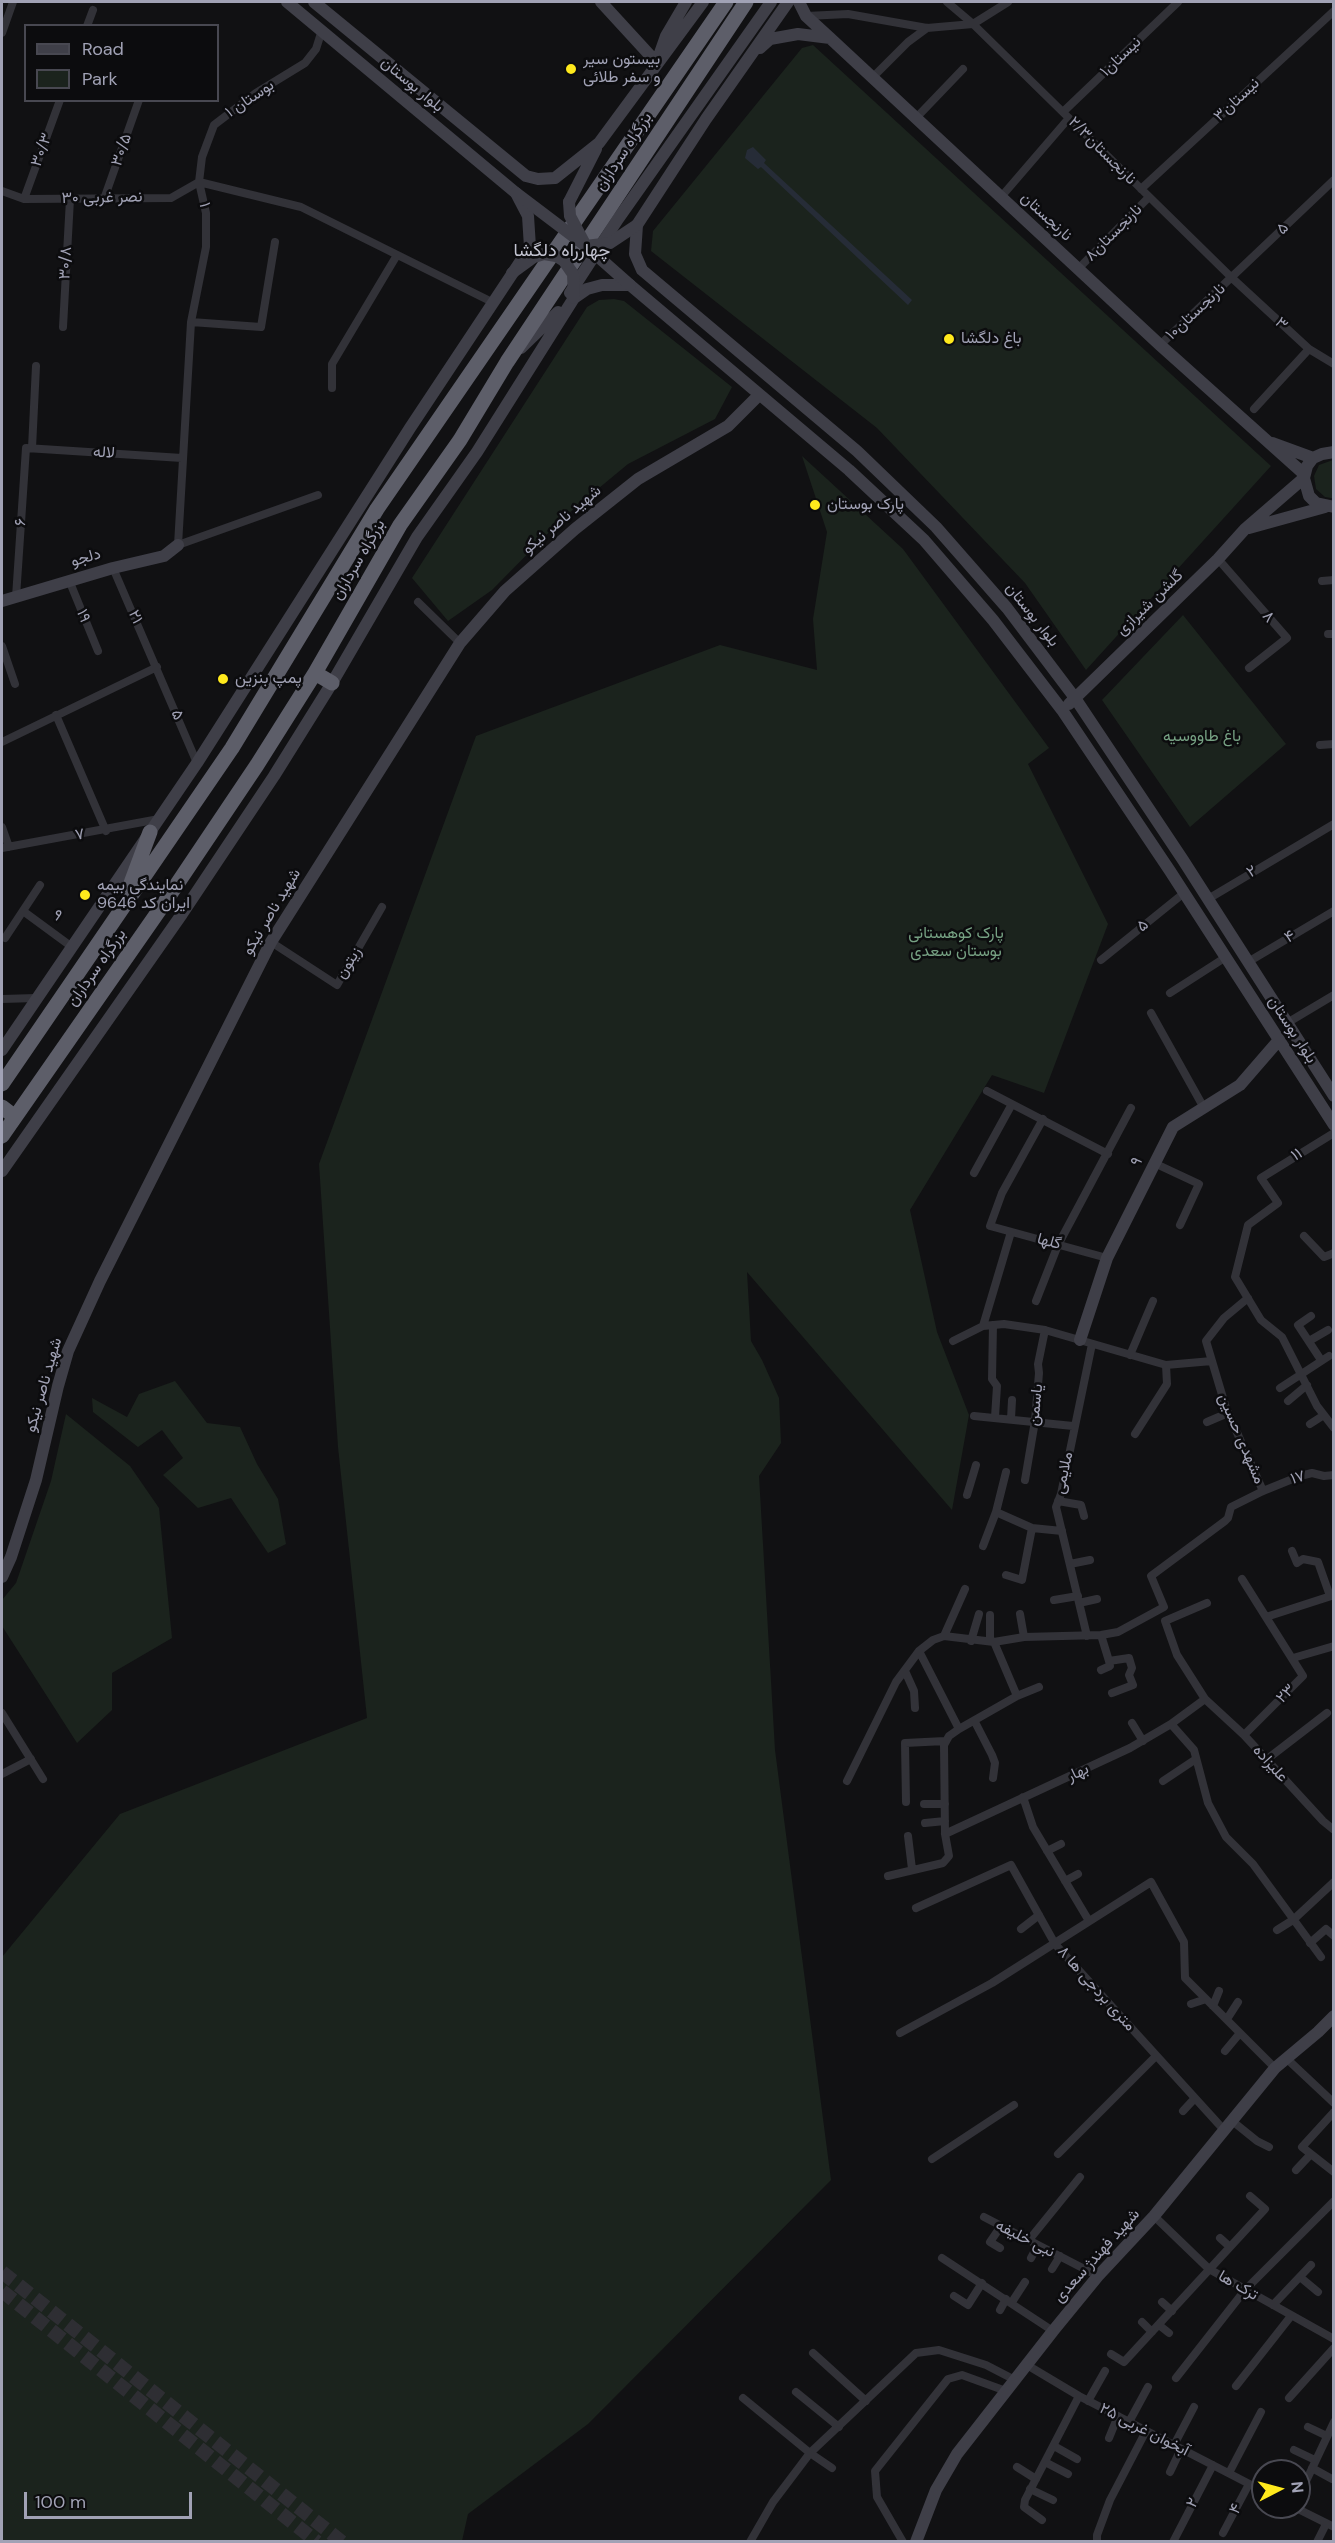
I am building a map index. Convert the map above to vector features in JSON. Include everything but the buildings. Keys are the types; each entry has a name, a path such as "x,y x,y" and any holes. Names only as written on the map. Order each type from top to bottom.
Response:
{"highway":[{"name":"بزرگراه سرداران","path":"2,1084 232,748 384,499 726,2"},
{"name":"بزرگراه سرداران","path":"2,1136 172,892 315,673 400,525 460,441 507,362 746,2"},
{"path":"315,673 332,683"},
{"path":"124,904 150,832"},
{"path":"2,1107 15,1117"}],"main road":[{"name":"بلوار بوستان","path":"287,2 516,193 585,246 879,497 924,540 993,620 1062,710 1170,871 1334,1125"},
{"name":"بلوار بوستان","path":"314,2 526,176 538,179 555,178 600,143"},
{"path":"601,2 657,63"},
{"path":"657,63 666,36 686,2"},
{"path":"703,2 600,143 568,202 570,216 585,246 610,243 637,225 705,119 788,2"},
{"path":"507,362 555,316 614,226 771,2"},
{"name":"نارنجستان","path":"799,2 806,16 830,39 1304,476 1309,496 1330,508"},
{"path":"753,54 770,39 798,34 830,39"},
{"path":"2,1050 197,763 492,302 530,247 528,216 516,193"},
{"name":"بلوار بوستان","path":"637,225 635,254 642,270 857,451 936,527 1007,608 1075,698 1183,860 1287,1023 1329,1079 1334,1096"},
{"path":"512,273 534,257 544,254 556,256 564,261 573,274 574,298"},
{"path":"2,1171 182,914 274,776 332,683 417,537 477,452 574,298 587,289 602,285 630,285"},
{"name":"شهید ناصر نیکو","path":"2,1577 11,1557 36,1480 68,1351 100,1281 271,942 460,643 505,591 576,529 638,480 728,426 759,395"},
{"path":"1265,441 1314,458 1333,451"},
{"name":"گلشن شیرازی","path":"1062,710 1218,559 1245,529 1304,476 1314,458"},
{"path":"1245,529 1330,508"},
{"path":"924,540 936,527"},
{"name":"دلجو","path":"2,601 69,580 164,556 178,545"},
{"path":"1170,871 1183,860"},
{"name":"۹","path":"1086,1342 1107,1258 1173,1127 1240,1085 1279,1040"},
{"name":"شهید فهندژ سعدی","path":"916,2541 936,2490 957,2454 1053,2331 1098,2276 1154,2216 1275,2068 1334,2016"}],"street":[{"path":"2,33 13,2"},
{"name":"۲/۳نارنجستان","path":"947,2 973,24 1232,278"},
{"path":"806,16 848,14 927,28 973,24 1008,2"},
{"name":"۱نیستان","path":"1000,197 1066,115 1178,2"},
{"path":"88,24 93,10"},
{"name":"۳نیستان","path":"1142,189 1334,11"},
{"path":"872,78 908,42 927,28"},
{"name":"بوستان ۱","path":"199,182 202,157 214,125 256,93 305,63 316,49 322,30"},
{"path":"916,118 963,69"},
{"name":"۳۰/۳","path":"24,199 59,102"},
{"name":"۳۰/۵","path":"104,199 138,102"},
{"name":"۵","path":"1232,278 1334,180"},
{"name":"نصر غربی ۳۰","path":"2,191 24,199 171,198 199,182"},
{"name":"۱","path":"178,545 191,322 206,247 206,213 199,182 301,207 492,302"},
{"name":"۸نارنجستان","path":"1078,269 1149,197"},
{"name":"۳۰/۸","path":"63,327 69,199"},
{"path":"191,322 261,327 275,242"},
{"path":"332,388 332,364 397,255"},
{"name":"۱۰نارنجستان","path":"1160,345 1232,278"},
{"name":"۳","path":"1232,278 1309,349 1334,364"},
{"path":"1254,409 1309,349"},
{"name":"۶","path":"16,597 36,366"},
{"name":"لاله","path":"29,448 182,458"},
{"path":"178,545 318,495"},
{"name":"۸","path":"1218,559 1287,638 1249,668"},
{"name":"۲۱","path":"113,568 157,667"},
{"name":"۱۹","path":"69,580 98,651"},
{"path":"1322,581 1334,580"},
{"path":"418,602 460,643"},
{"path":"2,646 15,684"},
{"path":"2,742 157,667"},
{"name":"۵","path":"157,667 197,763"},
{"path":"56,715 105,831"},
{"path":"1320,745 1334,744"},
{"name":"۷","path":"5,848 159,819"},
{"name":"۲","path":"1208,899 1334,824"},
{"path":"2,827 5,848"},
{"path":"5,938 40,885"},
{"name":"۵","path":"1101,960 1184,893"},
{"name":"زیتون","path":"271,942 337,985 382,907"},
{"name":"۹","path":"22,911 72,947"},
{"name":"۴","path":"1248,962 1333,912"},
{"path":"1170,993 1226,957"},
{"path":"1287,1023 1334,994"},
{"path":"2,999 36,998"},
{"path":"1151,1013 1204,1108"},
{"path":"987,1091 1108,1154"},
{"path":"974,1173 1012,1104"},
{"path":"1036,1301 1058,1245 1131,1108"},
{"name":"گلها","path":"1043,1119 1002,1193 990,1226 1107,1258"},
{"name":"۱۱","path":"1248,1298 1235,1277 1248,1225 1278,1203 1261,1178 1334,1132"},
{"path":"1154,1163 1199,1184 1180,1225"},
{"path":"983,1326 1011,1232"},
{"path":"1304,1236 1324,1257 1334,1253"},
{"path":"1248,1298 1261,1320 1282,1337 1323,1415 1334,1428"},
{"name":"مشهدی حسین","path":"1101,1635 1118,1632 1164,1607 1150,1576 1225,1521 1231,1507 1263,1491 1228,1413 1206,1341 1224,1317 1248,1298"},
{"path":"1130,1355 1153,1301"},
{"path":"1280,1388 1325,1358 1298,1325 1311,1316"},
{"path":"953,1341 983,1326 1004,1324 1046,1330 1166,1365 1212,1361"},
{"path":"993,1325 992,1379 997,1386 995,1417"},
{"name":"یاسمن","path":"1025,1480 1035,1420 1040,1373 1038,1364 1046,1330"},
{"path":"1309,1341 1328,1330"},
{"name":"ملایمی","path":"1086,1342 1073,1426 1056,1507 1087,1636"},
{"path":"1135,1434 1167,1384 1166,1365"},
{"path":"1288,1401 1307,1385"},
{"path":"1011,1419 1012,1400"},
{"path":"1207,1422 1228,1413"},
{"path":"1310,1424 1323,1415"},
{"path":"974,1416 1035,1420 1073,1426"},
{"path":"967,1495 976,1466"},
{"path":"983,1546 996,1512 1006,1472"},
{"name":"۱۷","path":"1263,1491 1306,1475 1334,1475"},
{"path":"1058,1501 1081,1505 1084,1516"},
{"path":"996,1512 1032,1528 1062,1531"},
{"path":"1006,1575 1022,1580 1032,1528"},
{"path":"1266,1617 1332,1596 1318,1562 1303,1560 1297,1563 1292,1551"},
{"path":"1070,1564 1090,1560"},
{"name":"۲۳","path":"1242,1579 1303,1676 1244,1735"},
{"path":"944,1636 965,1589"},
{"path":"1054,1600 1097,1599"},
{"name":"علیزاده","path":"1207,1603 1165,1621 1177,1655 1205,1699 1244,1735 1332,1827"},
{"path":"971,1641 979,1614"},
{"path":"1020,1614 1024,1637"},
{"path":"990,1616 992,1641 1017,1696"},
{"path":"847,1781 896,1682 919,1651 933,1640 944,1636 971,1641 992,1641 1024,1637 1101,1635 1110,1666 1101,1670"},
{"path":"1293,1658 1334,1646"},
{"path":"919,1651 959,1729"},
{"path":"1109,1660 1129,1658 1132,1668 1129,1675 1132,1685 1112,1693"},
{"path":"905,1671 914,1691 915,1708"},
{"path":"906,1802 905,1743 945,1741 959,1729 975,1722 1017,1696 1039,1687"},
{"name":"بهار","path":"945,1834 1143,1741 1205,1699"},
{"path":"1266,1760 1328,1713"},
{"path":"3,1719 43,1779"},
{"path":"975,1722 992,1755 993,1778"},
{"path":"1132,1723 1143,1741"},
{"path":"1171,1724 1194,1750 1208,1803 1226,1837 1253,1864 1321,1957"},
{"path":"888,1876 943,1863 948,1859 945,1834 945,1741"},
{"path":"2,1774 31,1759"},
{"path":"1163,1781 1196,1759"},
{"path":"1023,1797 1033,1827 1089,1922"},
{"path":"924,1804 945,1804"},
{"path":"925,1823 945,1821"},
{"path":"908,1836 912,1869"},
{"path":"1047,1851 1061,1844"},
{"name":"۸ متری بردجی ها","path":"916,1908 1011,1865 1055,1944 1156,2056 1195,2098 1228,2125 1269,2147"},
{"path":"1065,1881 1078,1874"},
{"path":"900,2033 992,1983 1151,1882 1184,1942 1185,1978 1275,2068"},
{"path":"1277,1930 1293,1920 1334,1882"},
{"path":"1021,1929 1039,1915"},
{"path":"1310,1943 1326,1929 1334,1936"},
{"path":"1213,2006 1219,1991"},
{"path":"1191,2004 1206,1999"},
{"path":"1227,2019 1239,2002"},
{"path":"1225,2051 1240,2033"},
{"path":"1058,2154 1156,2056"},
{"path":"1286,2058 1334,2103"},
{"path":"1183,2111 1195,2098"},
{"path":"932,2159 1014,2104"},
{"path":"1334,2112 1302,2147 1334,2172"},
{"path":"1296,2170 1311,2154"},
{"path":"1029,2240 1080,2177"},
{"path":"1111,2355 1124,2362 1265,2209 1250,2196"},
{"path":"1176,2378 1245,2290 1334,2200"},
{"name":"ترک ها","path":"1154,2216 1209,2269 1291,2316 1332,2336"},
{"name":"نبی خلیفه","path":"984,2217 1098,2276"},
{"path":"1000,2248 990,2242 1001,2226"},
{"path":"1220,2238 1230,2247"},
{"path":"1031,2258 1038,2245"},
{"path":"1052,2269 1060,2256"},
{"path":"942,2258 1053,2331"},
{"path":"1273,2305 1311,2265"},
{"path":"1300,2277 1318,2292"},
{"path":"1000,2310 1025,2282"},
{"path":"954,2296 968,2305 982,2283"},
{"path":"1162,2302 1172,2311"},
{"path":"1236,2386 1291,2316"},
{"path":"1142,2322 1169,2333"},
{"path":"1289,2398 1334,2348"},
{"path":"755,2540 773,2502 810,2453 916,2353 939,2350 986,2365 1015,2380"},
{"path":"813,2353 867,2401"},
{"name":"آبخوان غربی ۲۵","path":"1027,2365 1088,2401 1249,2484"},
{"path":"1088,2401 1105,2371"},
{"path":"903,2541 877,2497 875,2472 948,2379 962,2375 1006,2391"},
{"path":"1129,2422 1148,2388"},
{"path":"796,2392 839,2427"},
{"path":"1042,2520 1024,2507 1025,2499 1079,2396"},
{"path":"743,2398 810,2453 832,2468"},
{"path":"1170,2472 1177,2447 1194,2407"},
{"path":"1229,2474 1262,2412"},
{"path":"1108,2438 1118,2416"},
{"path":"1311,2470 1334,2422"},
{"path":"1308,2427 1327,2436"},
{"path":"1107,2541 1097,2538 1110,2500 1146,2431"},
{"path":"1054,2446 1077,2459"},
{"path":"1294,2450 1332,2479"},
{"path":"1045,2463 1068,2475"},
{"name":"۲","path":"1173,2541 1213,2465"},
{"path":"1017,2467 1036,2479"},
{"name":"۴","path":"1223,2533 1249,2484"},
{"path":"1030,2489 1053,2500"},
{"path":"1311,2516 1330,2525 1317,2541"}],"green space":[{"name":"باغ دلگشا","path":"813,45 1271,466 1086,670 1025,583 877,428 651,251 653,231 802,48"},
{"path":"599,300 624,301 732,387 715,419 628,464 564,517 492,590 448,621 412,578 587,307"},
{"name":"پارک کوهستانی بوستان سعدی","path":"802,456 903,549 1049,748 1028,764 1108,924 1044,1093 992,1075 910,1210 937,1332 969,1415 952,1510 747,1272 751,1341 779,1398 781,1443 759,1476 775,1750 831,2180 588,2424 468,2514 462,2541 2,2542 2,1957 120,1814 367,1718 338,1447 319,1164 476,736 720,645 817,670 813,619 827,532"},
{"path":"1333,460 1333,498 1331,498 1325,497 1316,489 1314,476 1319,465"},
{"name":"باغ طاووسیه","path":"1183,615 1286,744 1190,827 1102,700"},
{"path":"175,1381 207,1423 240,1427 257,1464 278,1499 286,1544 268,1553 231,1498 198,1508 163,1475 183,1458 162,1430 138,1447 93,1412 92,1398 127,1417 139,1394"},
{"path":"66,1414 130,1466 159,1508 172,1638 112,1673 112,1710 77,1743 2,1626 2,1600 16,1583 51,1481"}],"shaded area":[{"path":"753,147 766,160 764,163 912,300 908,305 761,167 758,169 745,158 747,150"}],"tunnel":[{"path":"2,2272 342,2542"},
{"path":"2,2291 317,2542"}],"place":[{"name":"بیستون سیر و سفر طلائی","path":"571,69"},
{"name":"باغ دلگشا","path":"949,339"},
{"name":"پارک بوستان","path":"815,505"},
{"name":"پمپ بنزین","path":"223,679"},
{"name":"نمایندگی بیمه ایران کد 9646","path":"85,895"}],"district":[{"name":"چهارراه دلگشا","path":"562,251"}]}
